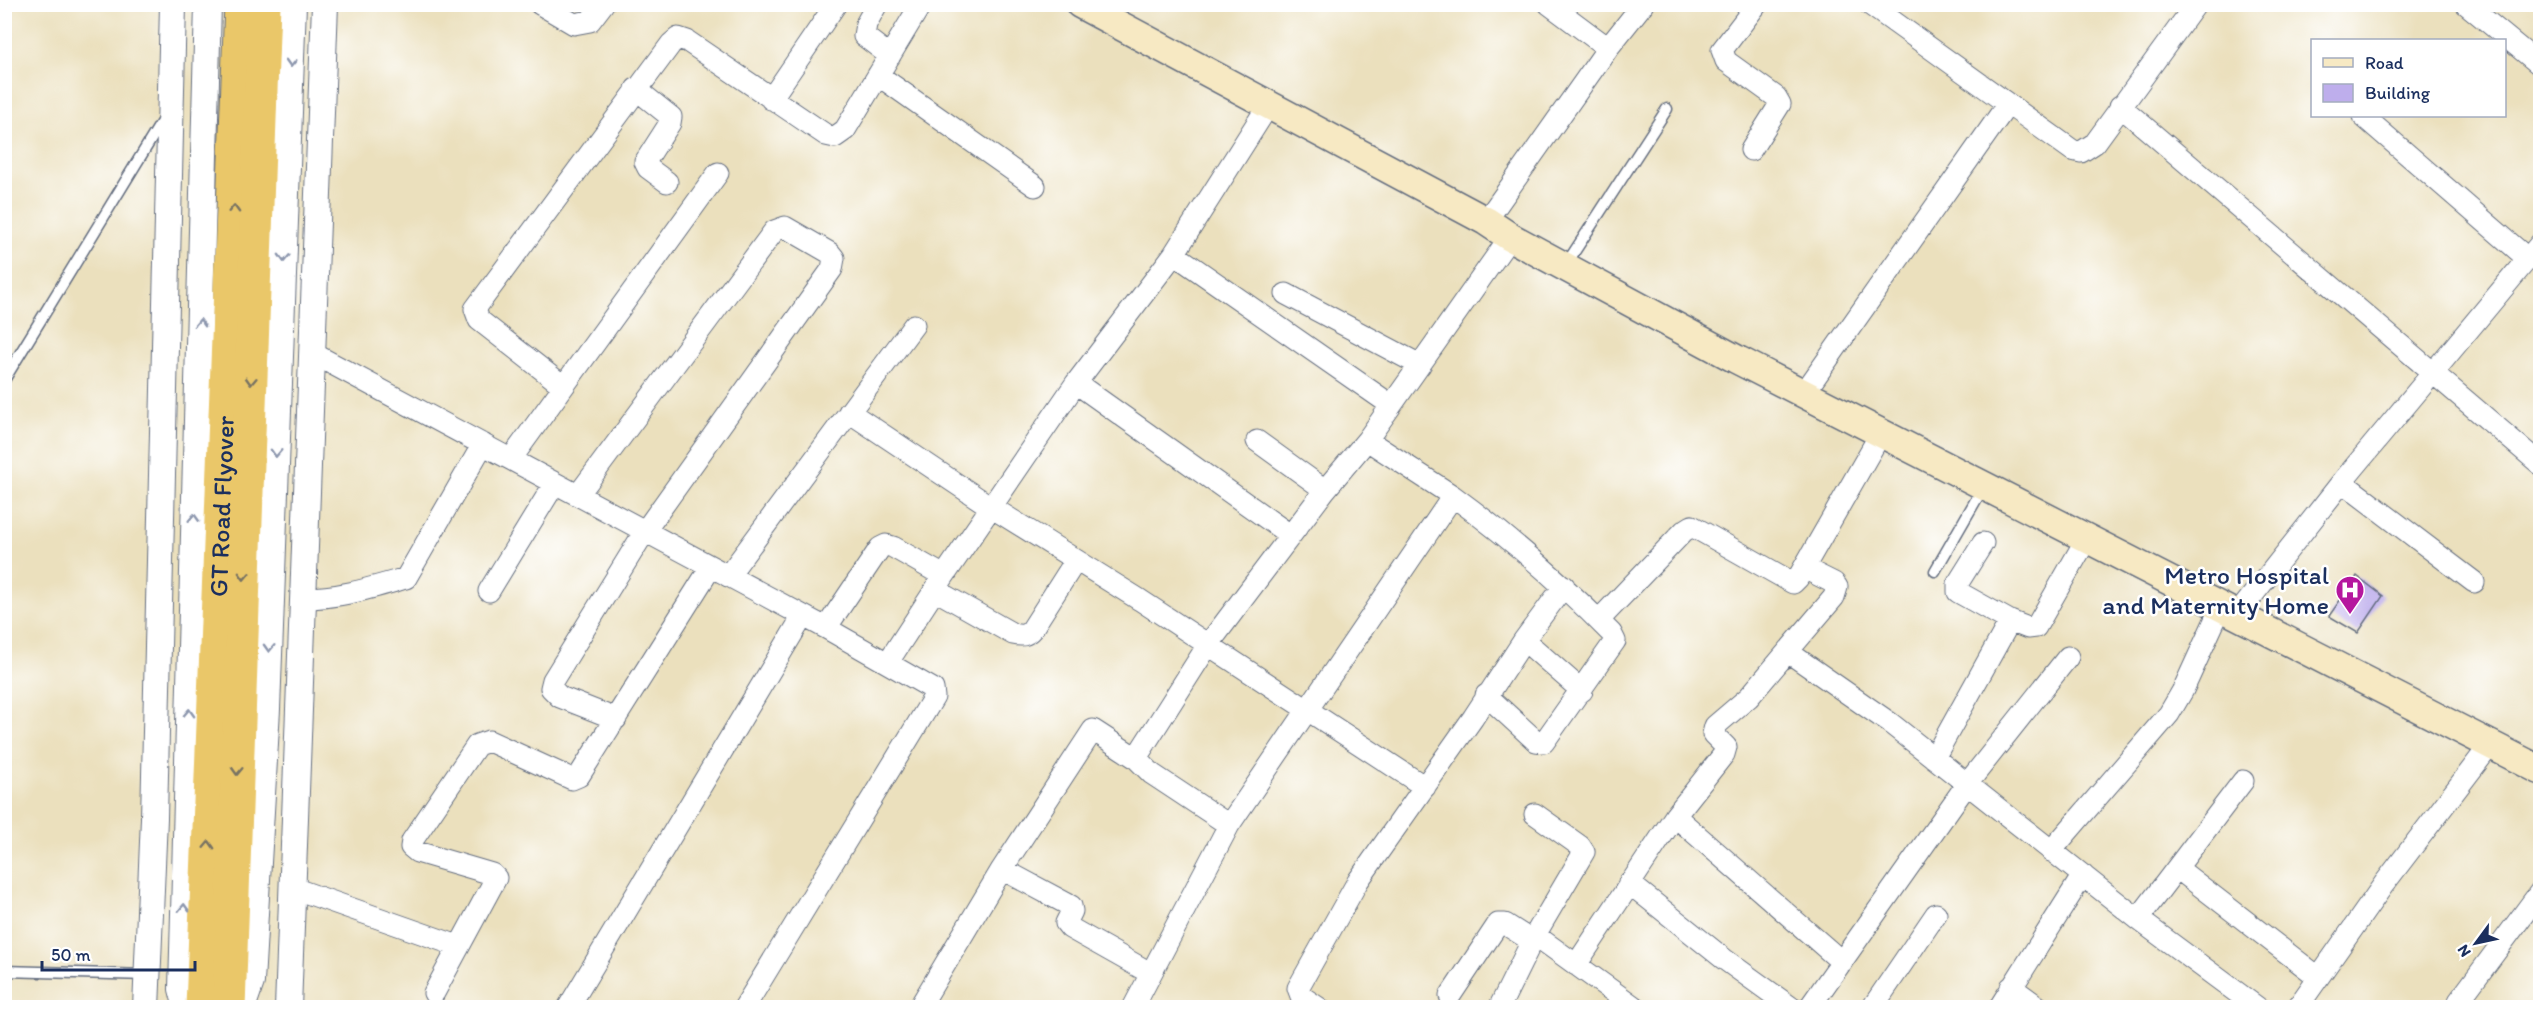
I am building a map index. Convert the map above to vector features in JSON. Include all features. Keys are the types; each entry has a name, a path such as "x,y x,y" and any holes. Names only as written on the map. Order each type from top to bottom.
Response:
{"highway":[{"name":"GT Road Flyover","path":"229,1008 247,154 241,4"},
{"name":"GT Road Flyover","path":"202,1008 247,154 264,4"}],"main road":[{"path":"1080,4 1804,393 2541,770"}],"street":[{"path":"146,1008 154,818 172,4"},
{"path":"187,1008 182,988 208,4"},
{"path":"242,1008 251,982 267,709 293,4"},
{"path":"288,1008 325,4"},
{"path":"540,4 574,24 590,21 603,4"},
{"path":"771,99 836,4"},
{"path":"877,4 866,24 864,36 890,56"},
{"path":"562,385 479,320 476,309 671,44 678,39 687,41 826,135 835,137 845,130 921,4"},
{"path":"1549,4 1608,48"},
{"path":"1486,221 1608,48 1643,4"},
{"path":"1751,150 1780,104 1776,97 1726,61 1722,51 1757,4"},
{"path":"1869,4 2007,105 2072,150 2081,152 2095,143 2196,4"},
{"path":"2466,4 2541,65"},
{"path":"878,75 1035,186"},
{"path":"636,89 671,117 670,123 645,162 648,168 667,182"},
{"path":"1804,393 2007,105"},
{"path":"888,662 939,583 1076,384 1174,254 1268,106"},
{"path":"2120,106 2541,464"},
{"path":"2051,851 2169,714 2229,611 2342,482 2534,251 2364,117"},
{"path":"511,459 562,385 718,173"},
{"path":"578,495 774,231 779,228 789,229 830,253 834,258 832,269 645,531 553,680 551,688 560,697 616,719"},
{"path":"1136,758 1208,645 1325,489 1367,440 1510,237"},
{"path":"1174,254 1391,405"},
{"path":"1286,294 1420,365"},
{"path":"434,993 458,946 496,882 495,876 417,852 411,847 412,841 477,745 489,741 576,778 582,774 616,719 720,571 849,412 914,325"},
{"path":"312,352 826,628 930,686 933,690 934,697 744,1008"},
{"path":"1076,384 1290,535"},
{"path":"849,412 991,507 1425,787"},
{"path":"1599,620 1684,531 1692,526 1789,583 1796,581 1881,433"},
{"path":"1367,440 1453,496 1509,537 1599,620 1615,641 1548,738 1541,743 1486,695"},
{"path":"1257,441 1325,489"},
{"path":"303,598 331,598 357,593 406,578 483,444"},
{"path":"2342,482 2474,582"},
{"path":"489,591 555,483"},
{"path":"1132,1008 1228,825 1453,496"},
{"path":"1983,543 1958,583 1958,592 2010,621 2028,628 2036,627 2087,538"},
{"path":"826,628 880,548 886,545 893,547 939,583 1013,634 1021,636 1032,629 1076,560"},
{"path":"1576,965 1675,816 1726,751 1726,747 1713,734 1715,726 1749,697 1836,592 1837,587 1834,583 1804,568"},
{"path":"1319,1008 1301,996 1298,992 1299,984 1358,881 1425,787 1524,640 1564,586"},
{"path":"568,1008 803,616"},
{"path":"1934,758 2010,621"},
{"path":"1524,640 1582,691"},
{"path":"1788,652 1890,723 2138,919 2258,1008"},
{"path":"1809,1008 1967,784 2068,657"},
{"path":"919,1008 1002,869 1093,730 1136,758 1152,774 1228,825"},
{"path":"2304,1005 2318,977 2384,884 2491,744"},
{"path":"2138,919 2243,781"},
{"path":"1499,1008 1533,938 1584,852 1580,846 1535,814"},
{"path":"1675,816 1842,962"},
{"path":"2176,868 2318,977"},
{"path":"1002,869 1071,906 1072,911 1066,923 1070,928 1150,973"},
{"path":"1999,1008 2083,875"},
{"path":"1629,883 1724,959 1792,1008"},
{"path":"293,888 458,946"},
{"path":"2459,1000 2541,892"},
{"path":"1872,1008 1936,914"},
{"path":"1450,996 1498,924 1505,924 1533,938 1576,965 1636,1008"},
{"path":"2011,987 2040,1008"}],"lane":[{"path":"4,380 170,108"},
{"path":"1565,266 1667,109"},
{"path":"1935,572 1984,486"},
{"path":"4,971 147,975"}],"building":[{"path":"2357,576 2383,596 2358,633 2329,616"}],"place":[{"name":"Metro Hospital and Maternity Home","path":"2350,616"}]}
